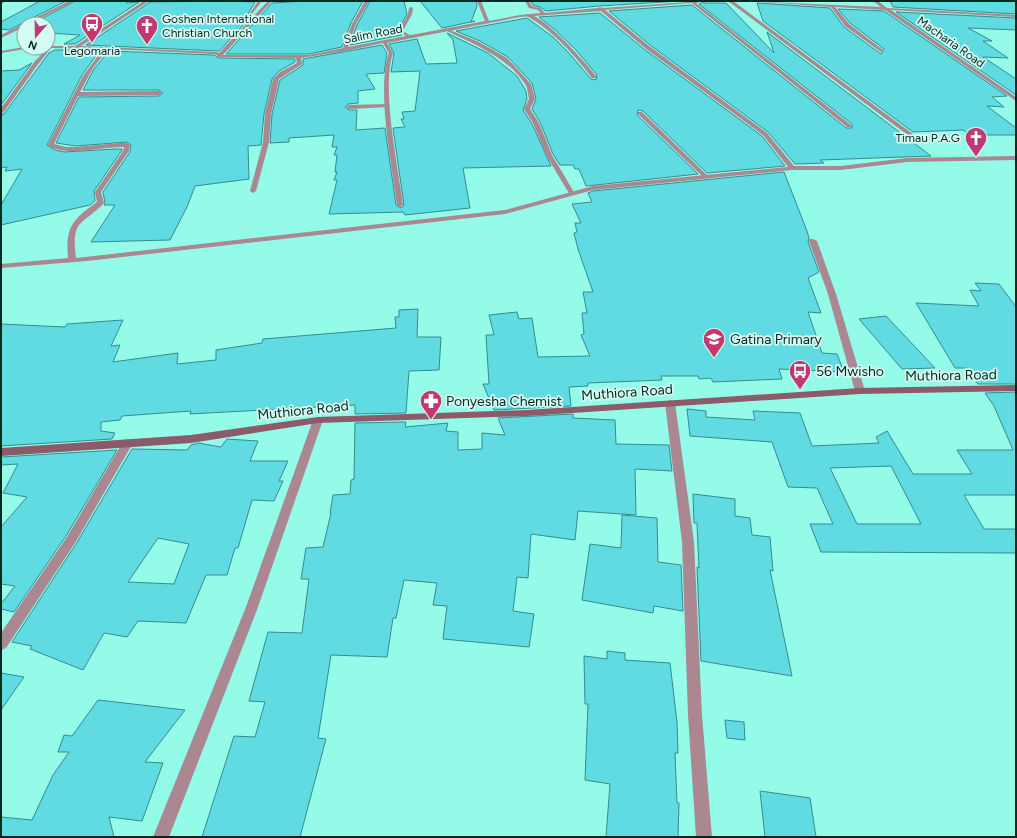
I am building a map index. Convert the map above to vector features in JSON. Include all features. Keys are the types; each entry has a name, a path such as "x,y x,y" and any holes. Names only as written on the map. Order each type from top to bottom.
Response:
{"street":[{"path":"41,16 72,1"},
{"path":"77,46 147,1"},
{"path":"246,17 260,1"},
{"path":"217,55 270,1"},
{"path":"345,50 350,31 367,1"},
{"path":"479,1 486,21"},
{"path":"527,1 530,6 539,9 543,13"},
{"name":"Salim Road","path":"56,47 107,47 217,55 298,57 345,50 486,21 528,15 600,8 629,3 701,1"},
{"path":"730,1 911,135"},
{"path":"750,1 1016,16"},
{"name":"Macharia Road","path":"875,1 1016,99"},
{"path":"692,2 849,126"},
{"path":"832,6 847,25 882,51"},
{"path":"909,6 912,10"},
{"path":"409,37 403,34 401,29 410,14 411,8"},
{"path":"600,8 647,47 765,134 792,168"},
{"path":"528,15 544,26 584,62 594,77"},
{"path":"217,55 242,23"},
{"path":"1,36 16,28"},
{"path":"447,29 494,52 505,60 528,84 532,99 527,109 536,123 550,155 572,194"},
{"path":"384,42 391,53 387,64 387,106 400,205"},
{"path":"72,260 69,239 76,221 101,203 98,192 127,148 127,145 120,144 72,149 58,148 51,145 56,131 76,94 98,56 107,47"},
{"path":"1,52 16,50"},
{"path":"1,112 42,56"},
{"path":"253,191 266,142 268,114 276,79 283,71 300,63 298,57"},
{"path":"76,94 159,93"},
{"path":"1,99 10,98"},
{"path":"349,107 387,106"},
{"path":"640,113 705,176"},
{"path":"1,266 72,260 505,212 593,188 705,176 792,168 841,168 907,160 1016,158"},
{"path":"813,241 832,294 860,391"},
{"name":"Muthiora Road","path":"1,452 191,439 318,420 527,413 860,391 1016,388"},
{"path":"670,403 688,542 695,715 704,837"},
{"path":"161,837 252,607 318,420"},
{"path":"1,644 71,540 128,443"}],"building":[{"path":"40,1 66,1 37,16 16,16 16,26 9,30 1,29 1,22"},
{"path":"75,1 128,1 126,3 139,2 75,44 64,44 80,35 56,34 56,16 47,16"},
{"path":"308,1 363,1 351,23 342,47 309,54 226,54 272,3"},
{"path":"370,1 404,1 407,14 398,31 402,35 350,45 357,25"},
{"path":"420,1 476,1 477,6 471,22 442,28"},
{"path":"531,1 681,1 546,11 533,5"},
{"path":"890,1 1016,1 1016,14 893,7"},
{"path":"150,2 255,2 248,14 248,16 252,16 219,51 86,45"},
{"path":"704,2 726,3 774,53 767,32 931,156 820,160 824,163 795,164 768,132 650,45 609,11 692,5 846,128 852,128 852,124 699,4"},
{"path":"757,3 830,8 844,27 881,54 884,49 850,23 838,9 884,11 1007,96 992,97 1004,107 987,106 1016,128 1016,135 970,135 963,130 913,132 763,21"},
{"path":"896,12 1016,18 1016,30 968,28 992,41 983,41 1008,58 983,57 1016,79 1016,95"},
{"path":"600,13 644,49 762,136 785,166 707,173 643,111 638,110 637,115 698,174 586,186 579,169 575,169 573,165 560,165 553,154 540,122 532,109 536,99 532,83 508,57 480,41 456,31 527,18 553,37 591,79 596,80 597,75 575,49 539,17"},
{"path":"447,33 488,53 517,76 526,91 527,99 523,110 532,124 551,166 463,168 470,208 405,215 403,212 329,214 337,180 334,180 337,172 335,172 337,155 334,155 337,147 332,147 334,135 289,138 289,142 270,143 272,114 280,80 303,65 303,59 382,45 387,53 384,73 366,74 375,89 358,91 358,103 348,104 345,107 349,110 357,110 356,130 385,128 396,205 401,208 404,205 393,128 405,127 401,119 404,119 402,112 415,111 420,71 391,72 394,53 389,44 417,39 426,64 457,63 453,40"},
{"path":"56,50 100,50 82,75 47,145 55,150 64,152 122,149 94,191 95,201 90,205 1,225 1,205 22,169 5,171 7,167 1,168 1,115 4,114 47,56 56,56"},
{"path":"109,51 214,55 219,58 295,59 295,62 279,71 272,79 264,114 261,145 248,146 249,179 195,186 187,207 170,240 91,242 115,205 104,205 103,192 130,152 131,145 127,142 76,146 56,143 79,97 159,96 163,93 159,90 83,90 94,69"},
{"path":"32,63 1,105 1,71 19,70"},
{"path":"784,172 807,231 809,238 808,242 819,272 808,278 821,313 808,312 822,353 837,354 844,372 779,369 782,379 713,382 711,378 699,379 698,376 661,376 662,380 588,383 588,386 569,387 571,406 494,410 483,384 489,384 486,335 494,335 489,315 517,312 519,319 532,318 538,357 590,356 581,335 584,334 582,313 587,313 583,292 593,292 574,233 577,232 575,223 581,223 572,204 592,202 588,193 593,191"},
{"path":"975,283 999,284 1016,307 1016,384 978,384 967,368 955,368 916,303 979,306 970,290 981,291"},
{"path":"418,309 417,337 441,337 439,370 409,371 406,413 355,414 355,405 190,414 191,411 122,416 120,420 101,422 101,431 115,433 112,439 1,446 1,324 65,327 67,324 123,320 111,346 120,345 113,362 178,353 177,364 216,360 216,350 262,343 263,339 396,328 395,317 399,317 399,310"},
{"path":"886,316 935,368 902,369 859,319"},
{"path":"1016,392 1016,495 964,495 984,529 1016,529 1016,553 821,552 810,524 833,524 817,488 788,487 772,442 690,436 687,409 706,411 706,417 755,420 753,411 800,413 812,446 879,443 876,437 887,431 913,474 972,474 957,450 1013,450 994,406 985,393","holes":["891,466 921,524 857,524 830,468"]},
{"path":"573,414 573,418 615,420 616,444 669,445 672,471 635,469 636,515 578,511 575,540 531,534 528,578 517,577 513,611 534,614 529,647 443,639 447,606 433,605 437,583 404,580 396,618 393,618 387,657 331,655 318,738 326,739 300,837 202,837 234,736 255,737 265,702 249,701 268,632 302,633 309,579 301,579 306,548 323,547 331,513 333,495 350,494 351,480 354,479 355,423 406,422 405,427 448,423 446,431 458,432 458,450 482,449 482,433 505,435 498,418"},
{"path":"227,439 258,441 250,461 288,461 279,481 283,481 274,501 252,500 238,548 235,548 227,575 206,575 186,623 138,621 127,637 104,633 83,670 30,649 32,646 12,642 76,544 132,449 187,450 191,445 198,443 221,447","holes":["158,538 189,544 174,584 128,582"]},
{"path":"117,450 66,536 14,612 1,609 1,604 15,586 1,584 1,527 27,497 3,493 18,464 1,465 1,457"},
{"path":"693,494 735,499 735,516 750,518 752,535 770,537 773,571 770,570 792,676 701,661 697,567 699,568 697,523 694,523"},
{"path":"622,515 657,518 658,562 681,565 683,611 654,606 653,613 582,600 590,544 621,548"},
{"path":"607,651 625,653 625,660 670,663 677,722 678,753 675,753 677,803 679,803 678,837 606,837 610,784 585,780 588,704 585,704 584,656 607,659"},
{"path":"1,673 24,677 1,710"},
{"path":"98,700 185,710 145,762 163,763 142,821 109,817 114,837 1,837 1,817 32,820 53,775 69,752 58,752 64,735 72,736"},
{"path":"725,720 744,722 745,740 727,738"},
{"path":"760,791 810,798 816,837 765,837"}],"place":[{"name":"Legomaria","path":"92,44"},
{"name":"Goshen International Christian Church","path":"147,46"},
{"name":"Timau P.A.G","path":"976,158"},
{"name":"Gatina Primary","path":"714,358"},
{"name":"56 Mwisho","path":"800,390"},
{"name":"Ponyesha Chemist","path":"431,420"}]}
